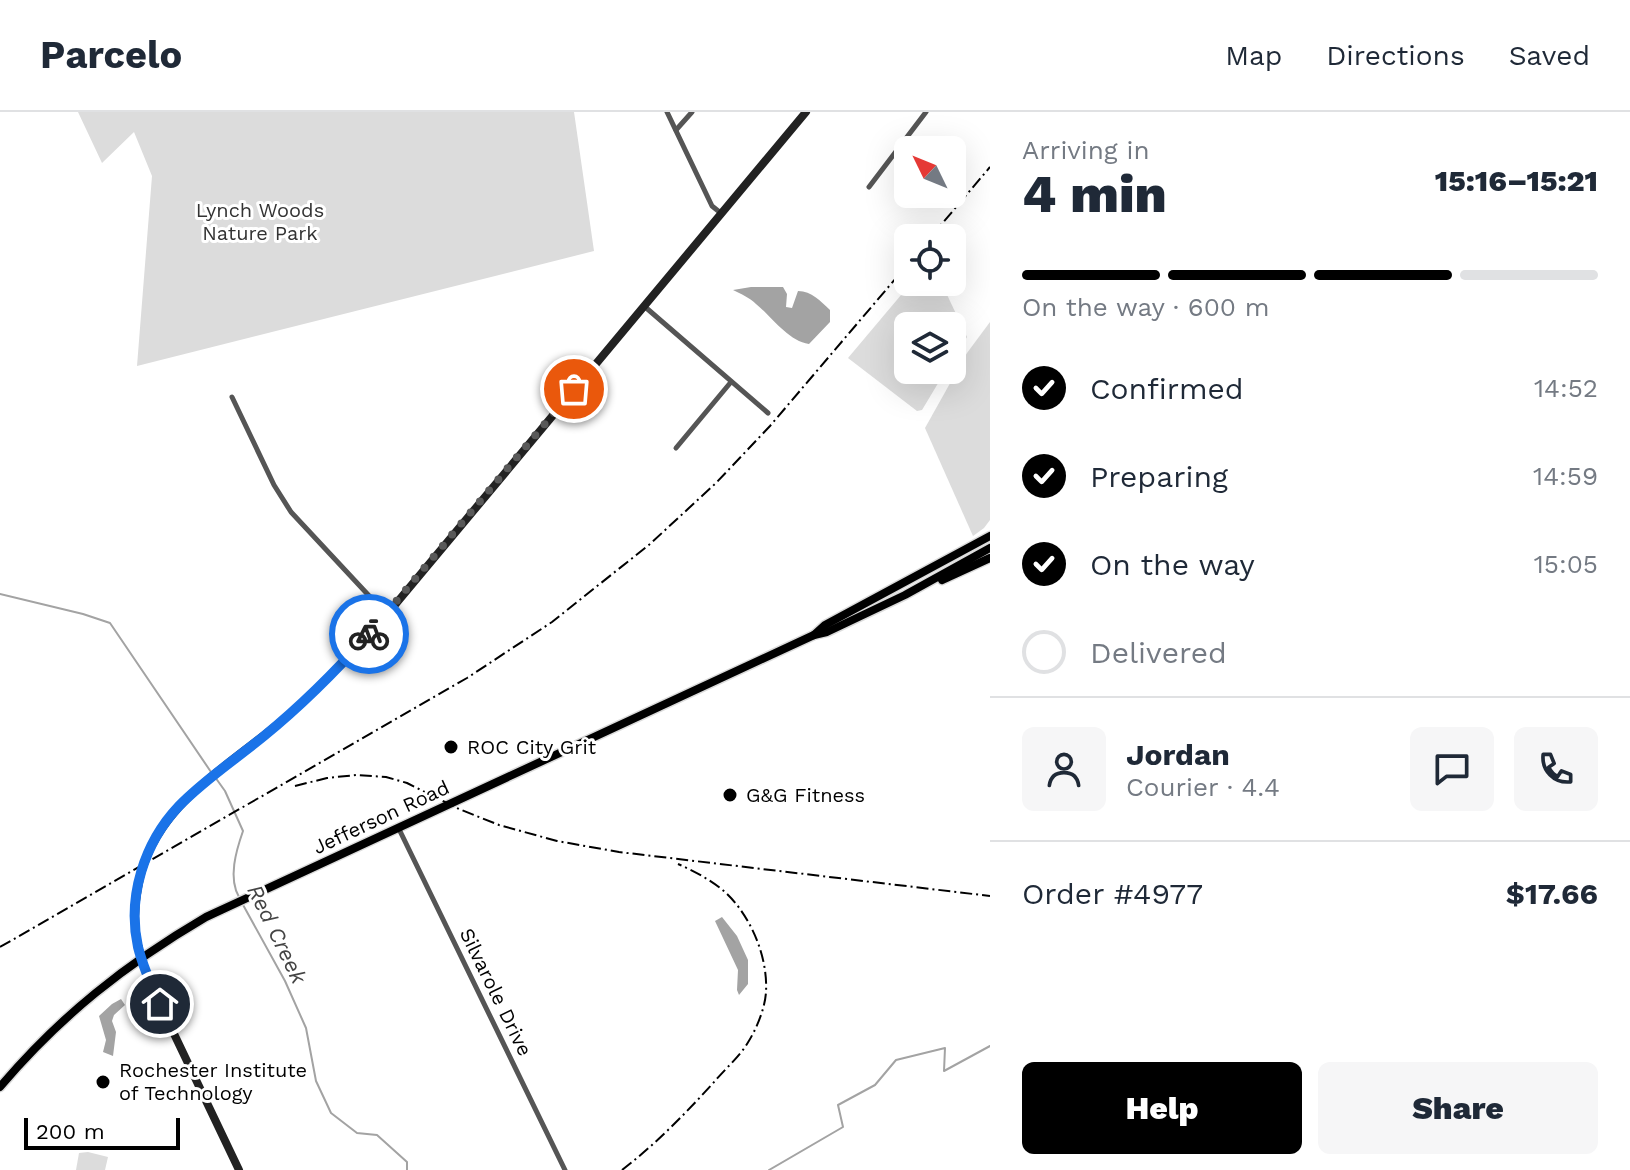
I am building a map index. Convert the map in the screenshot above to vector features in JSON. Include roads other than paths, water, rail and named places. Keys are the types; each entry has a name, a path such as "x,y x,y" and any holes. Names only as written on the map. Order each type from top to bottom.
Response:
{"main road":[{"name":"Jefferson Road","path":"814,635 825,625 990,536"},
{"name":"Jefferson Road","path":"0,1087 62,1020 111,979 186,929 398,827 814,635 827,632 905,595 990,548"},
{"path":"905,595 990,558"}],"street":[{"path":"667,112 712,206 722,214"},
{"path":"676,130 692,112"},
{"path":"239,1170 141,957 135,915 143,865 150,847 177,808 314,693 387,615 806,112"},
{"path":"869,187 926,112"},
{"path":"643,306 768,413"},
{"path":"676,448 731,382"},
{"path":"232,397 286,505 387,615"},
{"name":"Silvarole Drive","path":"398,827 565,1170"}],"waterway":[{"name":"Red Creek","path":"0,594 110,623 211,772"},
{"name":"Red Creek","path":"215,777 225,791 243,831 234,873 239,897"},
{"name":"Red Creek","path":"242,903 285,981 306,1028 316,1081 331,1113 357,1133 377,1135 407,1162 407,1170"},
{"name":"Red Creek","path":"769,1170 843,1127 838,1105 875,1085 896,1060 945,1048 944,1071 990,1046"}],"railway":[{"path":"942,224 990,167"},
{"path":"0,947 467,678 552,622 650,544 716,483 770,426 894,280"},
{"path":"295,786 356,775 386,777 407,783 499,825 557,841 619,852 990,896"},
{"path":"622,1170 670,1128 740,1054 757,1026 765,999 766,979 761,951 743,913 720,888 678,864"}],"place":[{"name":"ROC City Grit","path":"451,747"},
{"name":"G&G Fitness","path":"730,795"},
{"name":"Rochester Institute of Technology","path":"103,1082"}],"park label":[{"name":"Lynch Woods Nature Park","path":"260,222"}]}
